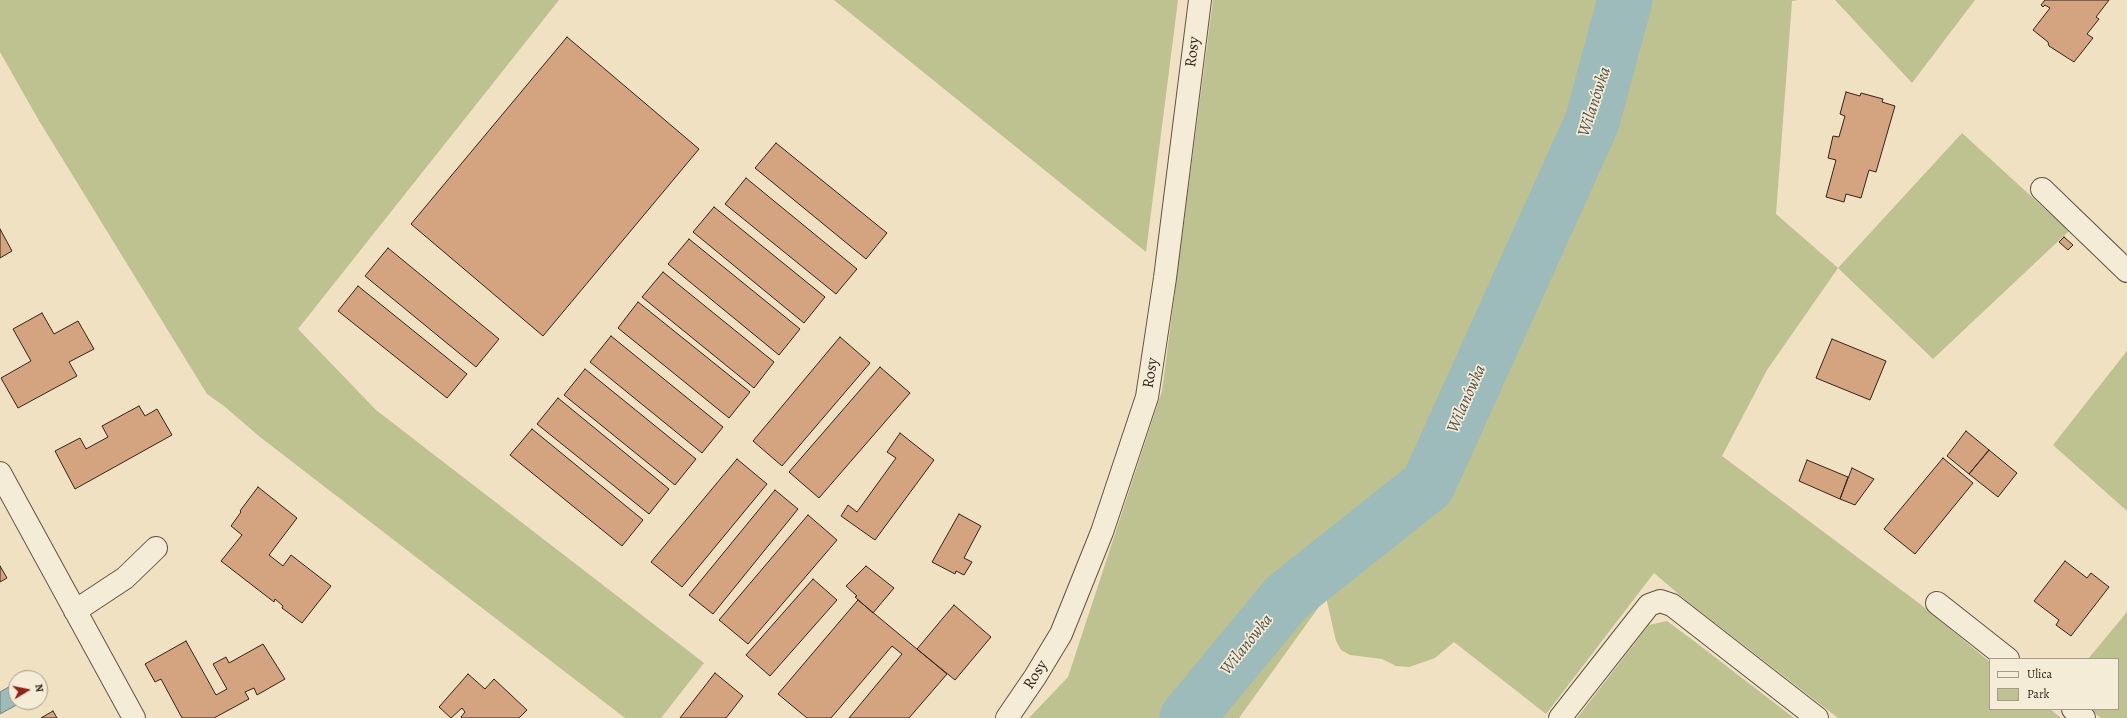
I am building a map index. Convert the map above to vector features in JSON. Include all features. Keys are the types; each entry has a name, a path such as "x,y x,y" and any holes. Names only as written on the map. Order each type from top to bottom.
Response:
{"street":[{"name":"Rosy","path":"1007,718 1035,677 1060,634 1102,532 1147,397 1166,278 1200,0"},
{"path":"2042,189 2127,271"},
{"path":"0,473 134,718"},
{"path":"75,611 124,578 156,548"},
{"path":"1560,718 1649,605 1660,601 1672,605 1817,718"},
{"path":"1937,603 2007,658"},
{"path":"2073,710 2084,718"}],"green space":[{"path":"0,0 559,0 298,329 376,410 704,663 661,718 625,718 260,437 224,406 207,394 38,119 0,52"},
{"path":"834,0 1178,0 1146,252"},
{"path":"1213,0 1798,0 1792,1 1776,214 1838,268 1767,370 1722,456 1920,604 1989,661 1989,710 2051,710 2061,718 1838,718 1688,602 1654,573 1546,714 1454,642 1435,658 1409,667 1396,666 1382,659 1350,655 1341,650 1336,641 1326,597 1239,718 1029,718 1068,677 1162,391"},
{"path":"1835,0 1975,0 1912,83"},
{"path":"1962,133 2069,231 1933,359 1838,268"},
{"path":"2127,351 2127,511 2053,445"},
{"path":"2127,612 2127,718 2101,718 2091,710 2119,710 2119,658 2089,658"},
{"path":"1667,621 1794,718 1577,718 1649,625"}],"water":[{"path":"8,688 8,710 0,714 0,692"}],"building":[{"path":"2045,0 2109,0 2096,17 2099,19 2087,34 2093,38 2074,62 2049,46 2048,42 2033,30 2050,8 2045,5 2043,7 2041,5"},
{"path":"567,37 699,149 543,336 411,224"},
{"path":"1846,92 1860,96 1861,93 1883,99 1882,102 1895,106 1876,172 1869,170 1861,198 1846,194 1844,202 1826,197 1836,160 1828,158 1833,136 1839,137 1845,116 1840,114"},
{"path":"776,143 887,233 866,259 755,168"},
{"path":"746,178 857,269 836,294 725,204"},
{"path":"714,207 825,297 804,323 693,232"},
{"path":"0,229 12,251 0,258"},
{"path":"2064,237 2073,245 2068,250 2059,242"},
{"path":"689,239 800,329 779,355 668,264"},
{"path":"388,248 499,339 476,367 365,276"},
{"path":"663,272 774,362 754,388 642,297"},
{"path":"358,286 467,374 447,398 338,311"},
{"path":"638,302 750,392 729,418 618,328"},
{"path":"42,313 54,334 78,321 94,349 69,362 77,376 18,408 1,378 31,361 13,329"},
{"path":"611,336 723,427 702,453 590,362"},
{"path":"840,337 870,363 782,466 753,441"},
{"path":"1832,339 1886,361 1870,400 1816,378"},
{"path":"880,367 910,393 819,498 789,472"},
{"path":"585,369 696,459 675,485 564,395"},
{"path":"558,398 669,489 649,514 537,424"},
{"path":"139,406 145,416 157,409 172,435 75,489 55,451 80,438 86,449 108,437 102,426"},
{"path":"532,429 643,520 622,546 510,455"},
{"path":"1966,431 1989,450 1969,474 1947,456"},
{"path":"900,433 934,460 875,540 841,516 848,505 857,512 896,458 887,452"},
{"path":"1989,450 2017,473 1998,497 1969,474"},
{"path":"1943,458 1973,483 1915,554 1884,529"},
{"path":"737,459 767,484 682,587 651,562"},
{"path":"1807,460 1848,477 1840,499 1799,481"},
{"path":"1852,468 1874,479 1855,505 1840,499"},
{"path":"258,487 297,518 269,555 283,566 291,555 331,586 302,623 282,608 283,606 275,599 274,602 221,561 242,535 231,526"},
{"path":"775,490 798,509 713,614 689,595"},
{"path":"959,514 981,526 964,558 972,562 964,575 956,571 955,574 932,562"},
{"path":"808,515 837,540 748,644 719,620"},
{"path":"2065,561 2087,578 2091,573 2109,587 2071,636 2056,625 2059,620 2034,601"},
{"path":"0,566 7,578 0,582"},
{"path":"866,566 894,588 873,613 855,597 857,596 846,586"},
{"path":"813,579 837,600 770,676 746,655"},
{"path":"858,600 947,674 909,718 849,718 902,654 892,646 831,718 807,718 778,694"},
{"path":"954,605 991,637 955,680 917,649"},
{"path":"186,641 216,695 227,689 213,664 226,657 229,663 263,644 285,679 257,695 254,688 245,692 249,699 214,718 182,718 161,679 155,682 145,664"},
{"path":"715,673 743,696 726,718 680,718"},
{"path":"468,674 485,689 494,679 527,710 519,718 462,718 461,717 465,712 462,708 451,718 439,707"},
{"path":"53,711 57,718 41,718"}],"waterway":[{"name":"Wilanówka","path":"1187,718 1286,598 1428,485 1592,122 1625,0"}]}
